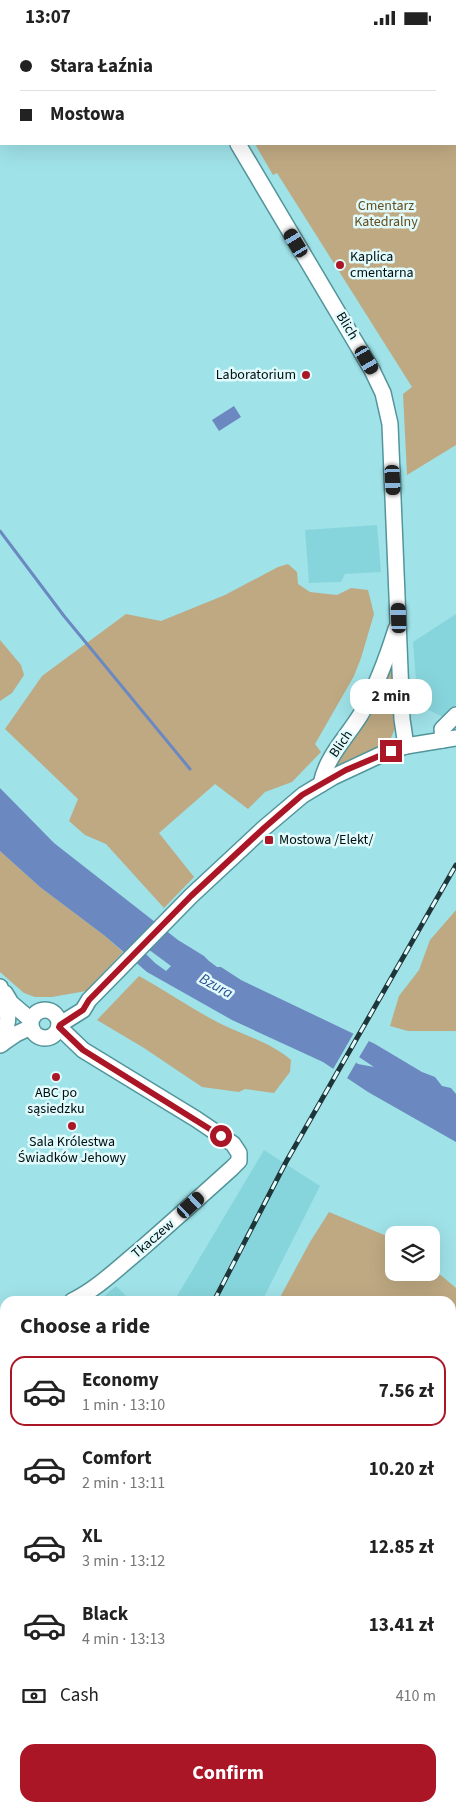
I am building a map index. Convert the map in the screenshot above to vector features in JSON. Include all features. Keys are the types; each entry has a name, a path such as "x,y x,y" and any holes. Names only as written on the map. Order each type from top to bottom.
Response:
{"street":[{"name":"Blich","path":"239,145 361,350 383,393 390,424 399,618 395,651 406,746"},
{"name":"Blich","path":"321,783 324,770 330,759 349,733 395,651"},
{"path":"0,986 34,1024 42,1038 56,1026 83,1010 90,999 191,896 302,795 358,764 406,746 450,739 442,729 456,715"},
{"path":"0,986 8,1014 1,1045"},
{"path":"1,1045 34,1024 47,1010 56,1026"},
{"name":"Tkaczew","path":"56,1026 83,1050 234,1144 239,1153 239,1161 232,1168 164,1229 83,1296"}],"shaded area":[{"path":"377,525 381,572 345,574 341,582 309,583 305,530"},
{"path":"456,614 456,705 443,717 418,705 413,642"},
{"path":"264,1150 320,1186 265,1296 177,1296"},
{"path":"116,1286 126,1296 105,1296"}],"green space":[{"name":"Cmentarz Katedralny","path":"256,145 456,145 456,445 407,475 403,394 412,387 277,173 273,175"},
{"path":"288,564 297,572 298,584 310,592 337,595 351,588 368,590 374,614 361,658 354,676 315,744 321,752 292,782 265,792 248,809 215,784 159,833 194,877 164,908 106,844 85,835 69,821 78,799 5,729 42,676 126,614 161,621 225,595 278,567"},
{"path":"0,640 21,665 24,675 12,693 0,701"},
{"path":"394,659 396,726 391,738 384,744 334,768 346,746 374,706"},
{"path":"0,851 40,887 123,952 86,991 52,997 35,997 24,993 0,972"},
{"path":"456,910 456,1031 408,1031 390,1026 399,996 419,970 430,940"},
{"path":"139,976 209,1018 283,1054 291,1060 290,1072 274,1093 245,1089 239,1092 202,1087 144,1048 97,1020"},
{"path":"329,1212 385,1235 385,1281 440,1281 440,1275 456,1288 456,1296 281,1296 310,1242"}],"water":[{"path":"234,406 241,417 219,431 212,420"},
{"name":"Bzura","path":"0,788 54,843 178,940 204,956 217,967 221,967 241,980 375,1044 422,1072 435,1077 442,1086 451,1088 456,1094 456,1142 368,1092 323,1062 232,1020 147,972 105,936 40,887 0,851","holes":["137,945 148,949 171,966 166,971","344,1051 353,1053 374,1067 358,1064"]}],"pier":[{"path":"355,1031 370,1039 358,1059 351,1055 357,1061 346,1080 332,1071"}],"waterway":[{"path":"0,531 64,616 190,769"}],"railway":[{"path":"217,1296 286,1162 456,865"}],"place":[{"name":"Kaplica cmentarna","path":"340,265"},
{"name":"Laboratorium","path":"306,375"},
{"name":"Mostowa /Elekt/","path":"269,840"},
{"name":"ABC po sąsiedzku","path":"56,1077"},
{"name":"Sala Królestwa Świadków Jehowy","path":"72,1126"}],"route":[{"path":"221,1136 83,1050 59,1027 83,1010 89,1000 191,896 302,795 346,770 391,751"}]}
